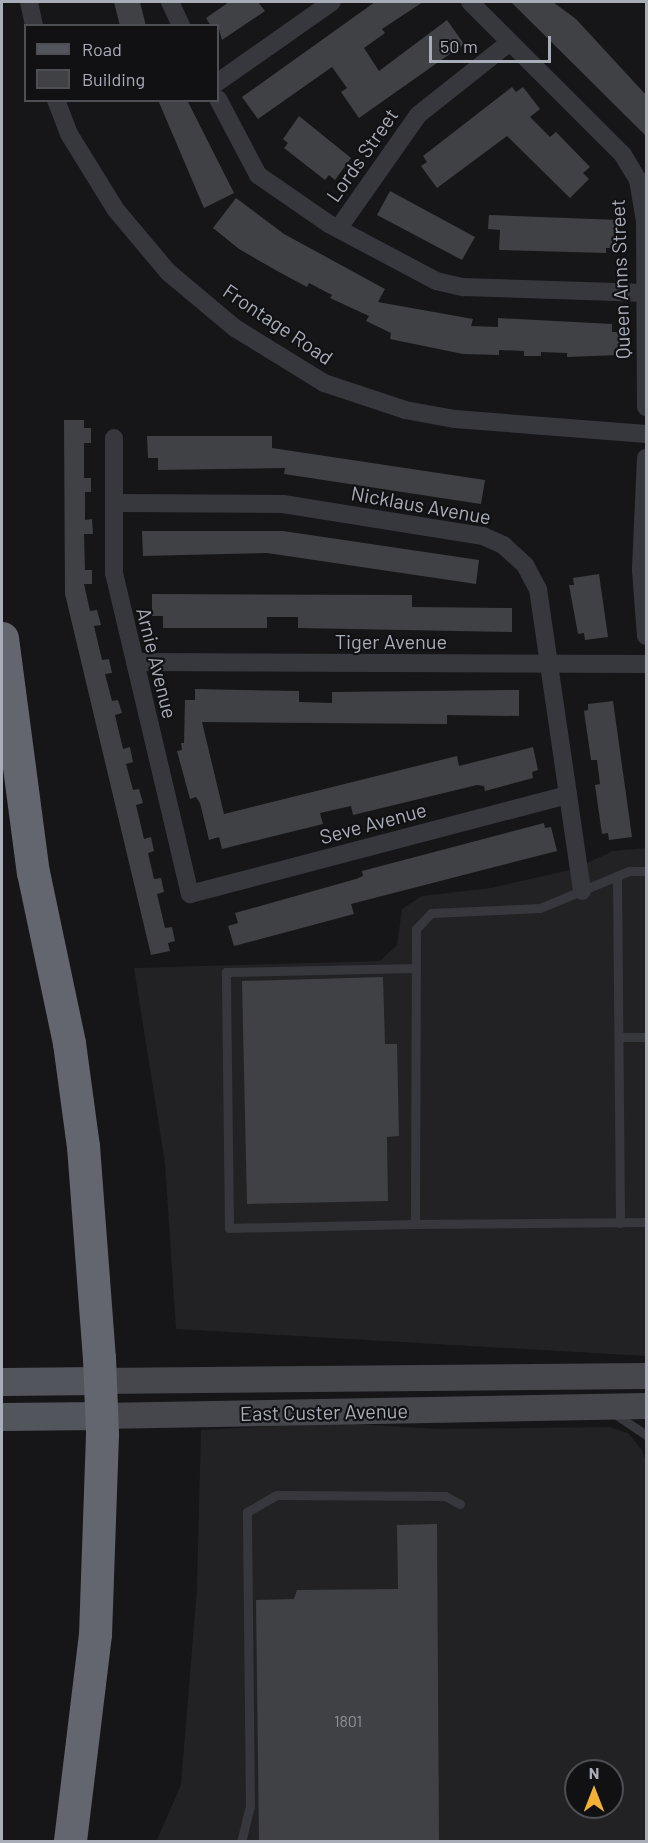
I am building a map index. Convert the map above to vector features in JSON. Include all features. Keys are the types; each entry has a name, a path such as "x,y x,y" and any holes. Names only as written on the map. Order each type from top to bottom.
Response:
{"highway":[{"path":"2,638 33,872 69,1043 80,1123 101,1416 95,1634 69,1842"}],"main road":[{"name":"East Custer Avenue","path":"2,1382 646,1376"},
{"name":"East Custer Avenue","path":"12,1417 646,1406"}],"street":[{"path":"29,2 34,24"},
{"path":"170,2 180,24"},
{"path":"219,81 332,2"},
{"name":"Queen Anns Street","path":"470,2 623,155 638,180 645,221 646,407"},
{"name":"Lords Street","path":"338,229 418,115 510,42"},
{"path":"219,101 258,176 338,229 436,281 463,286 645,293"},
{"name":"Frontage Road","path":"57,102 69,134 116,210 168,272 235,328 324,383 405,410 454,419 646,434"},
{"name":"Arnie Avenue","path":"114,438 114,573 190,894"},
{"path":"646,458 641,570 646,636"},
{"name":"Nicklaus Avenue","path":"114,503 283,504 483,536 503,545 525,565 538,590 582,891"},
{"name":"Tiger Avenue","path":"135,662 646,664"},
{"name":"Seve Avenue","path":"190,894 568,795"}],"lane":[{"path":"415,1224 416,929 431,913 540,908 617,876 646,871"},
{"path":"617,876 620,1223"},
{"path":"415,968 226,972 229,1228 646,1222"},
{"path":"619,1037 646,1037"},
{"path":"584,1407 626,1418 646,1435"},
{"path":"241,1842 250,1807 247,1512 277,1495 445,1496 460,1504"}],"shaded area":[{"path":"646,848 646,1356 176,1329 165,1163 134,968 380,961 397,945 402,909 422,896 491,888 574,869 613,851"},
{"path":"338,1423 439,1429 609,1427 628,1433 642,1450 646,1462 646,1841 156,1842 181,1785 197,1588 201,1430"}],"building":[{"path":"114,2 140,2 146,24 120,24"},
{"path":"229,2 258,2 265,11 222,40 219,24 210,24 206,18"},
{"path":"375,2 423,2 382,29 385,33 364,48 379,71 447,20 464,44 359,118 341,92 347,88 332,67 258,119 242,97"},
{"path":"511,2 553,2 576,19 646,95 646,136"},
{"path":"512,87 516,92 523,87 540,109 530,117 550,137 556,132 590,167 583,173 589,179 570,198 507,136 437,188 421,166 427,162 423,156"},
{"path":"159,102 188,102 234,193 204,208"},
{"path":"299,116 351,158 335,180 329,175 325,180 284,148 288,143 283,139"},
{"path":"390,191 475,237 462,260 377,215"},
{"path":"236,198 284,234 385,289 378,302 473,319 471,326 498,327 498,318 612,324 612,332 620,332 619,355 567,357 567,353 541,352 541,356 524,356 524,351 499,350 499,355 463,354 390,339 391,333 366,321 369,316 330,298 332,295 309,283 307,287 279,272 239,249 213,228"},
{"path":"489,215 619,220 617,248 606,248 606,253 499,250 500,230 488,229"},
{"path":"64,420 84,420 84,428 91,428 91,443 84,443 84,478 91,478 91,492 85,492 85,520 92,519 93,534 84,534 85,570 92,570 92,584 84,584 90,611 97,610 101,625 94,626 102,660 109,659 112,673 105,674 112,701 118,700 122,713 115,715 123,749 130,747 133,762 126,764 133,790 139,789 143,803 136,805 144,839 151,837 154,851 148,853 154,879 161,878 164,892 157,894 165,928 172,927 175,941 168,943 170,951 151,955 65,594"},
{"path":"147,436 272,436 272,448 485,480 481,504 284,474 285,468 158,470 158,458 148,458"},
{"path":"142,531 283,531 479,560 476,584 267,553 143,556"},
{"path":"599,574 608,637 585,640 584,633 578,634 569,585 574,585 573,578"},
{"path":"152,594 412,595 412,607 512,608 512,632 298,628 298,617 267,617 267,628 163,628 163,616 152,616"},
{"path":"195,689 299,691 299,702 332,703 332,692 519,690 519,716 447,715 447,724 202,722 224,814 457,756 459,766 533,747 538,770 532,772 533,778 485,791 484,786 477,785 353,815 351,806 320,813 323,824 222,849 219,837 209,840 200,803 196,797 190,799 177,751 182,750 181,743 184,743 185,700 195,700"},
{"path":"613,701 632,837 609,840 608,833 602,834 595,785 600,784 597,760 591,760 584,711 588,710 588,704"},
{"path":"544,823 545,828 551,827 557,851 351,904 354,914 234,946 228,926 238,923 235,913 356,879 363,876 362,871"},
{"path":"383,977 385,1044 397,1044 399,1136 387,1137 388,1201 247,1204 242,981"},
{"path":"437,1524 439,1842 259,1842 256,1600 294,1599 297,1590 398,1589 397,1525"}]}
